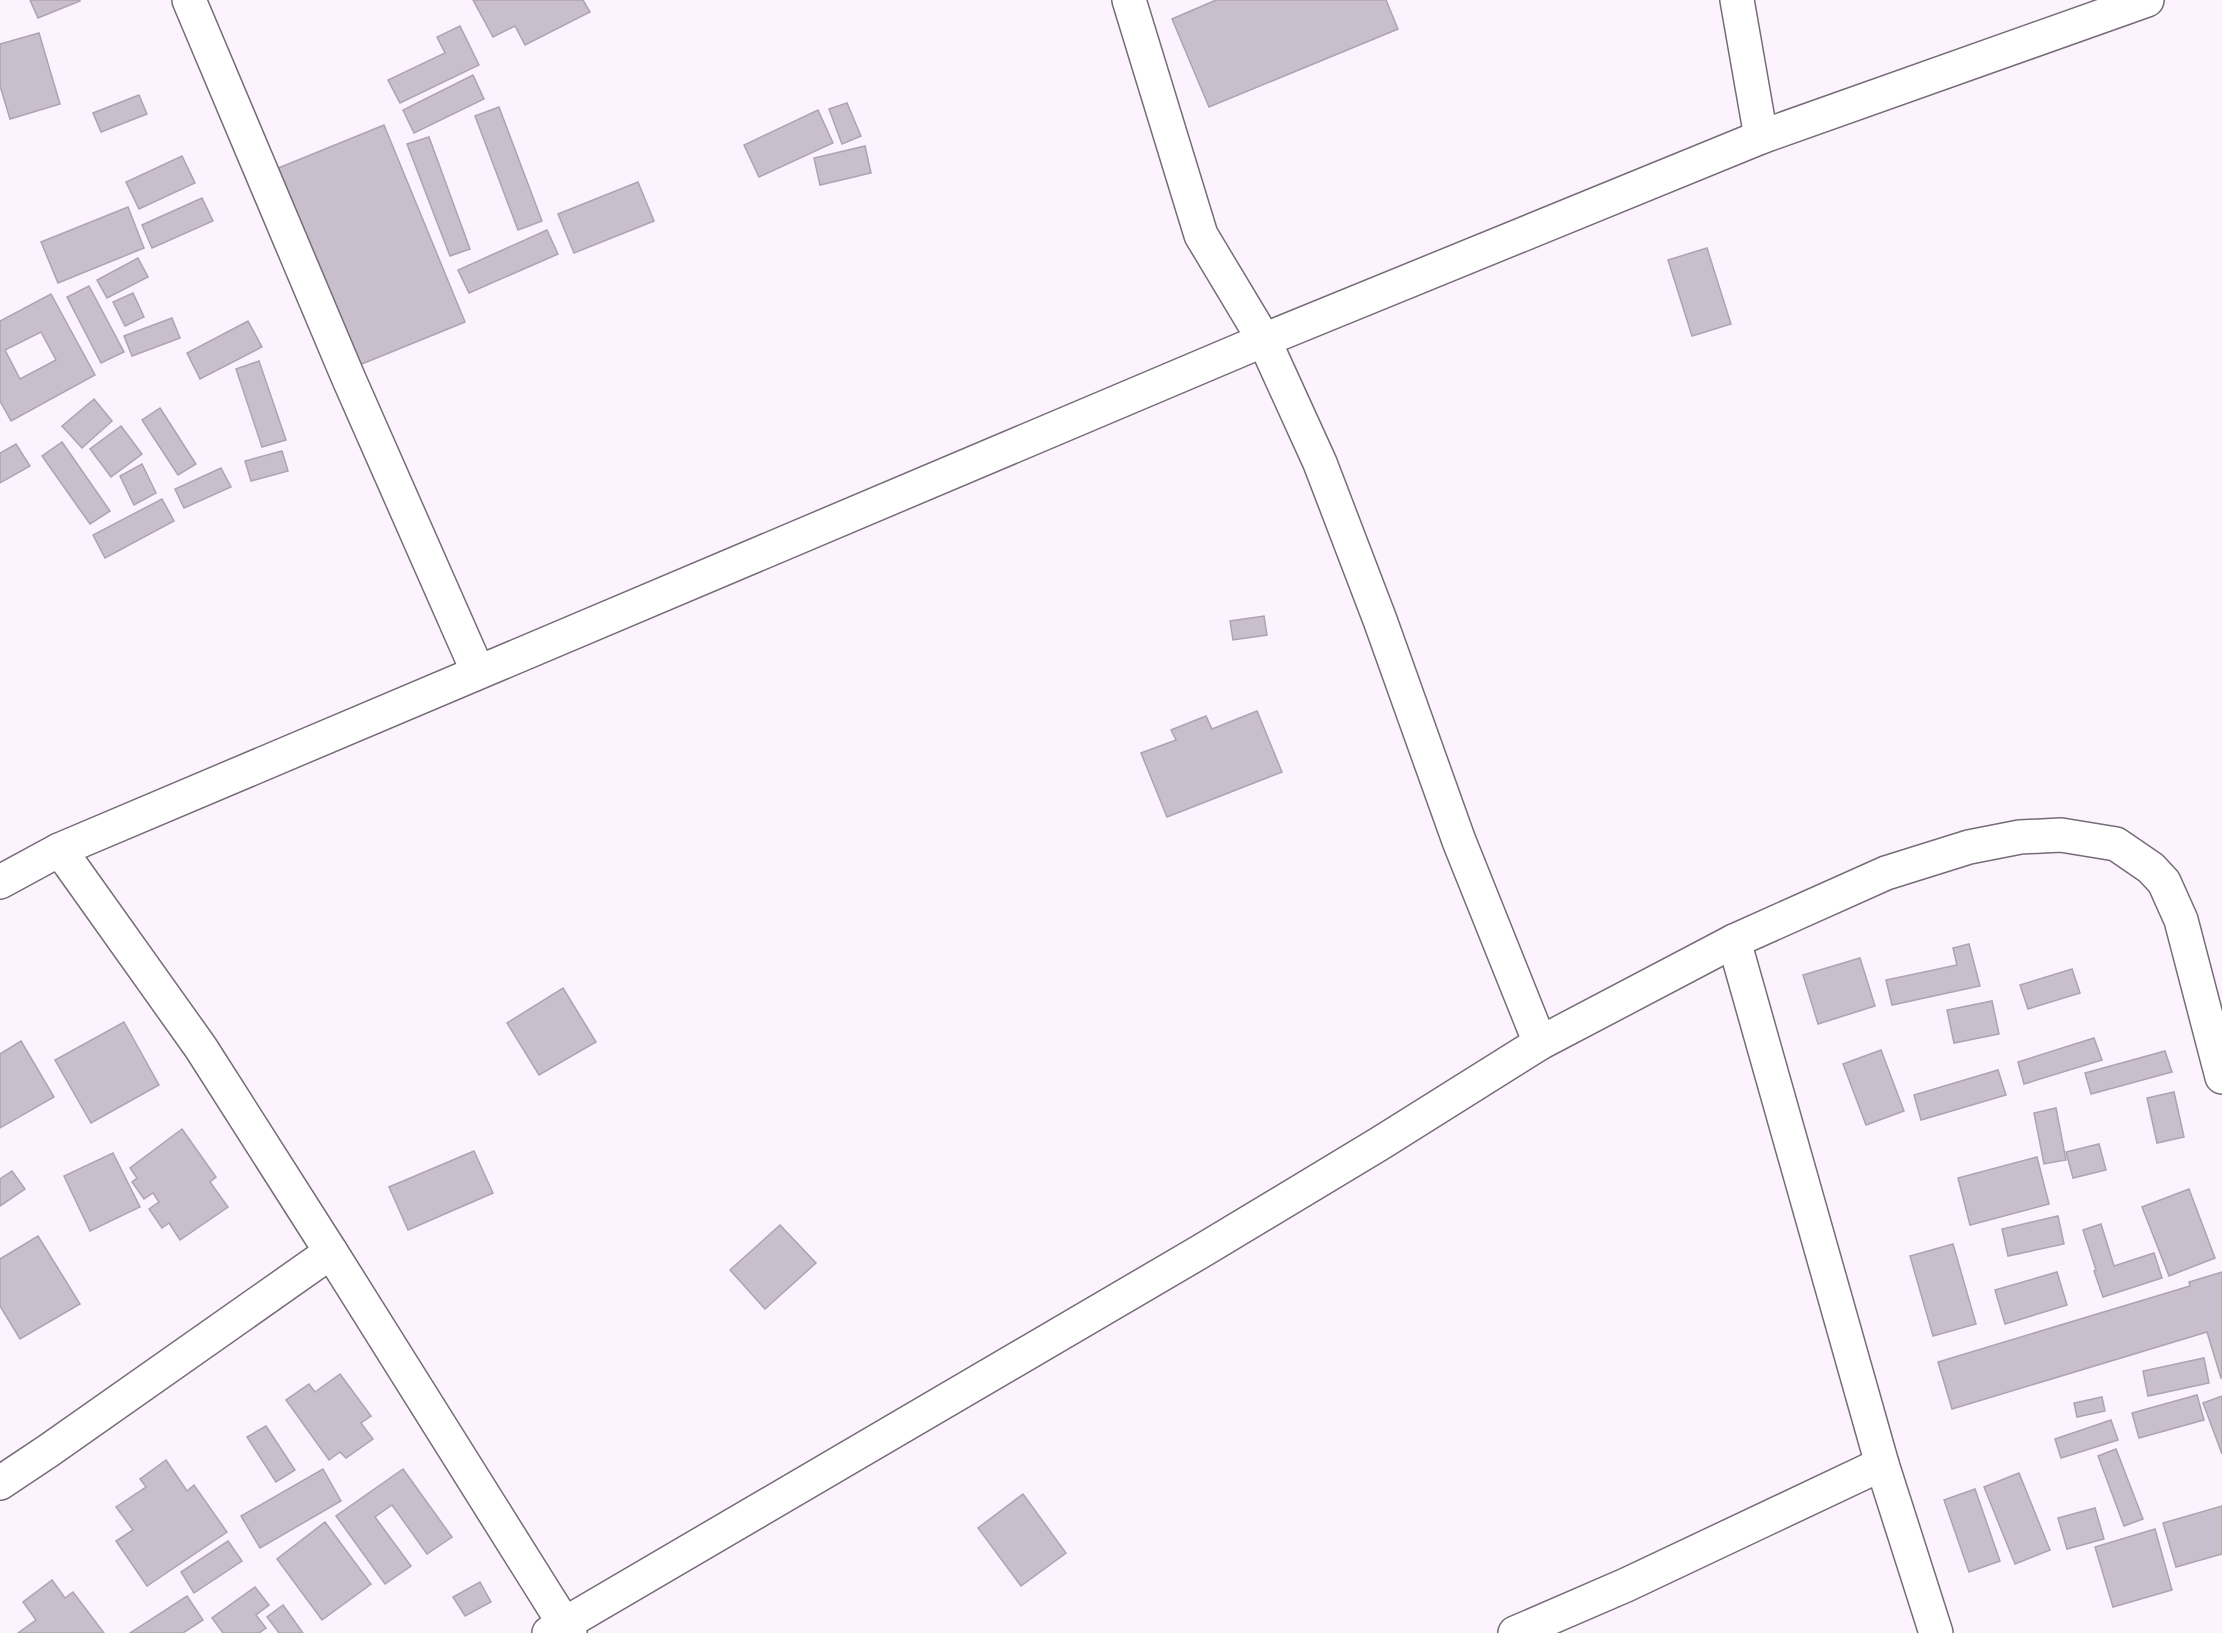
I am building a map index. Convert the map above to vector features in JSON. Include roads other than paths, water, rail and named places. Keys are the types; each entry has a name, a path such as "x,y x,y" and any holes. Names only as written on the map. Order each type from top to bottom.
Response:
{"street":[{"path":"189,0 348,377 478,672"},
{"path":"1129,0 1201,235 1264,340 1320,463 1384,631 1459,841 1540,1043"},
{"path":"1737,0 1761,137"},
{"path":"0,882 58,850 1264,340 1761,137 2142,1"},
{"path":"58,850 201,1048 331,1251 561,1630 1198,1253 1389,1138 1540,1043 1734,941 1886,873 1969,847 2020,837 2061,835 2116,844 2151,868 2164,882 2181,920 2222,1077"},
{"path":"1734,941 1882,1464 1936,1633"},
{"path":"0,1483 331,1251"},
{"path":"1515,1633 1626,1585 1882,1464"}]}
